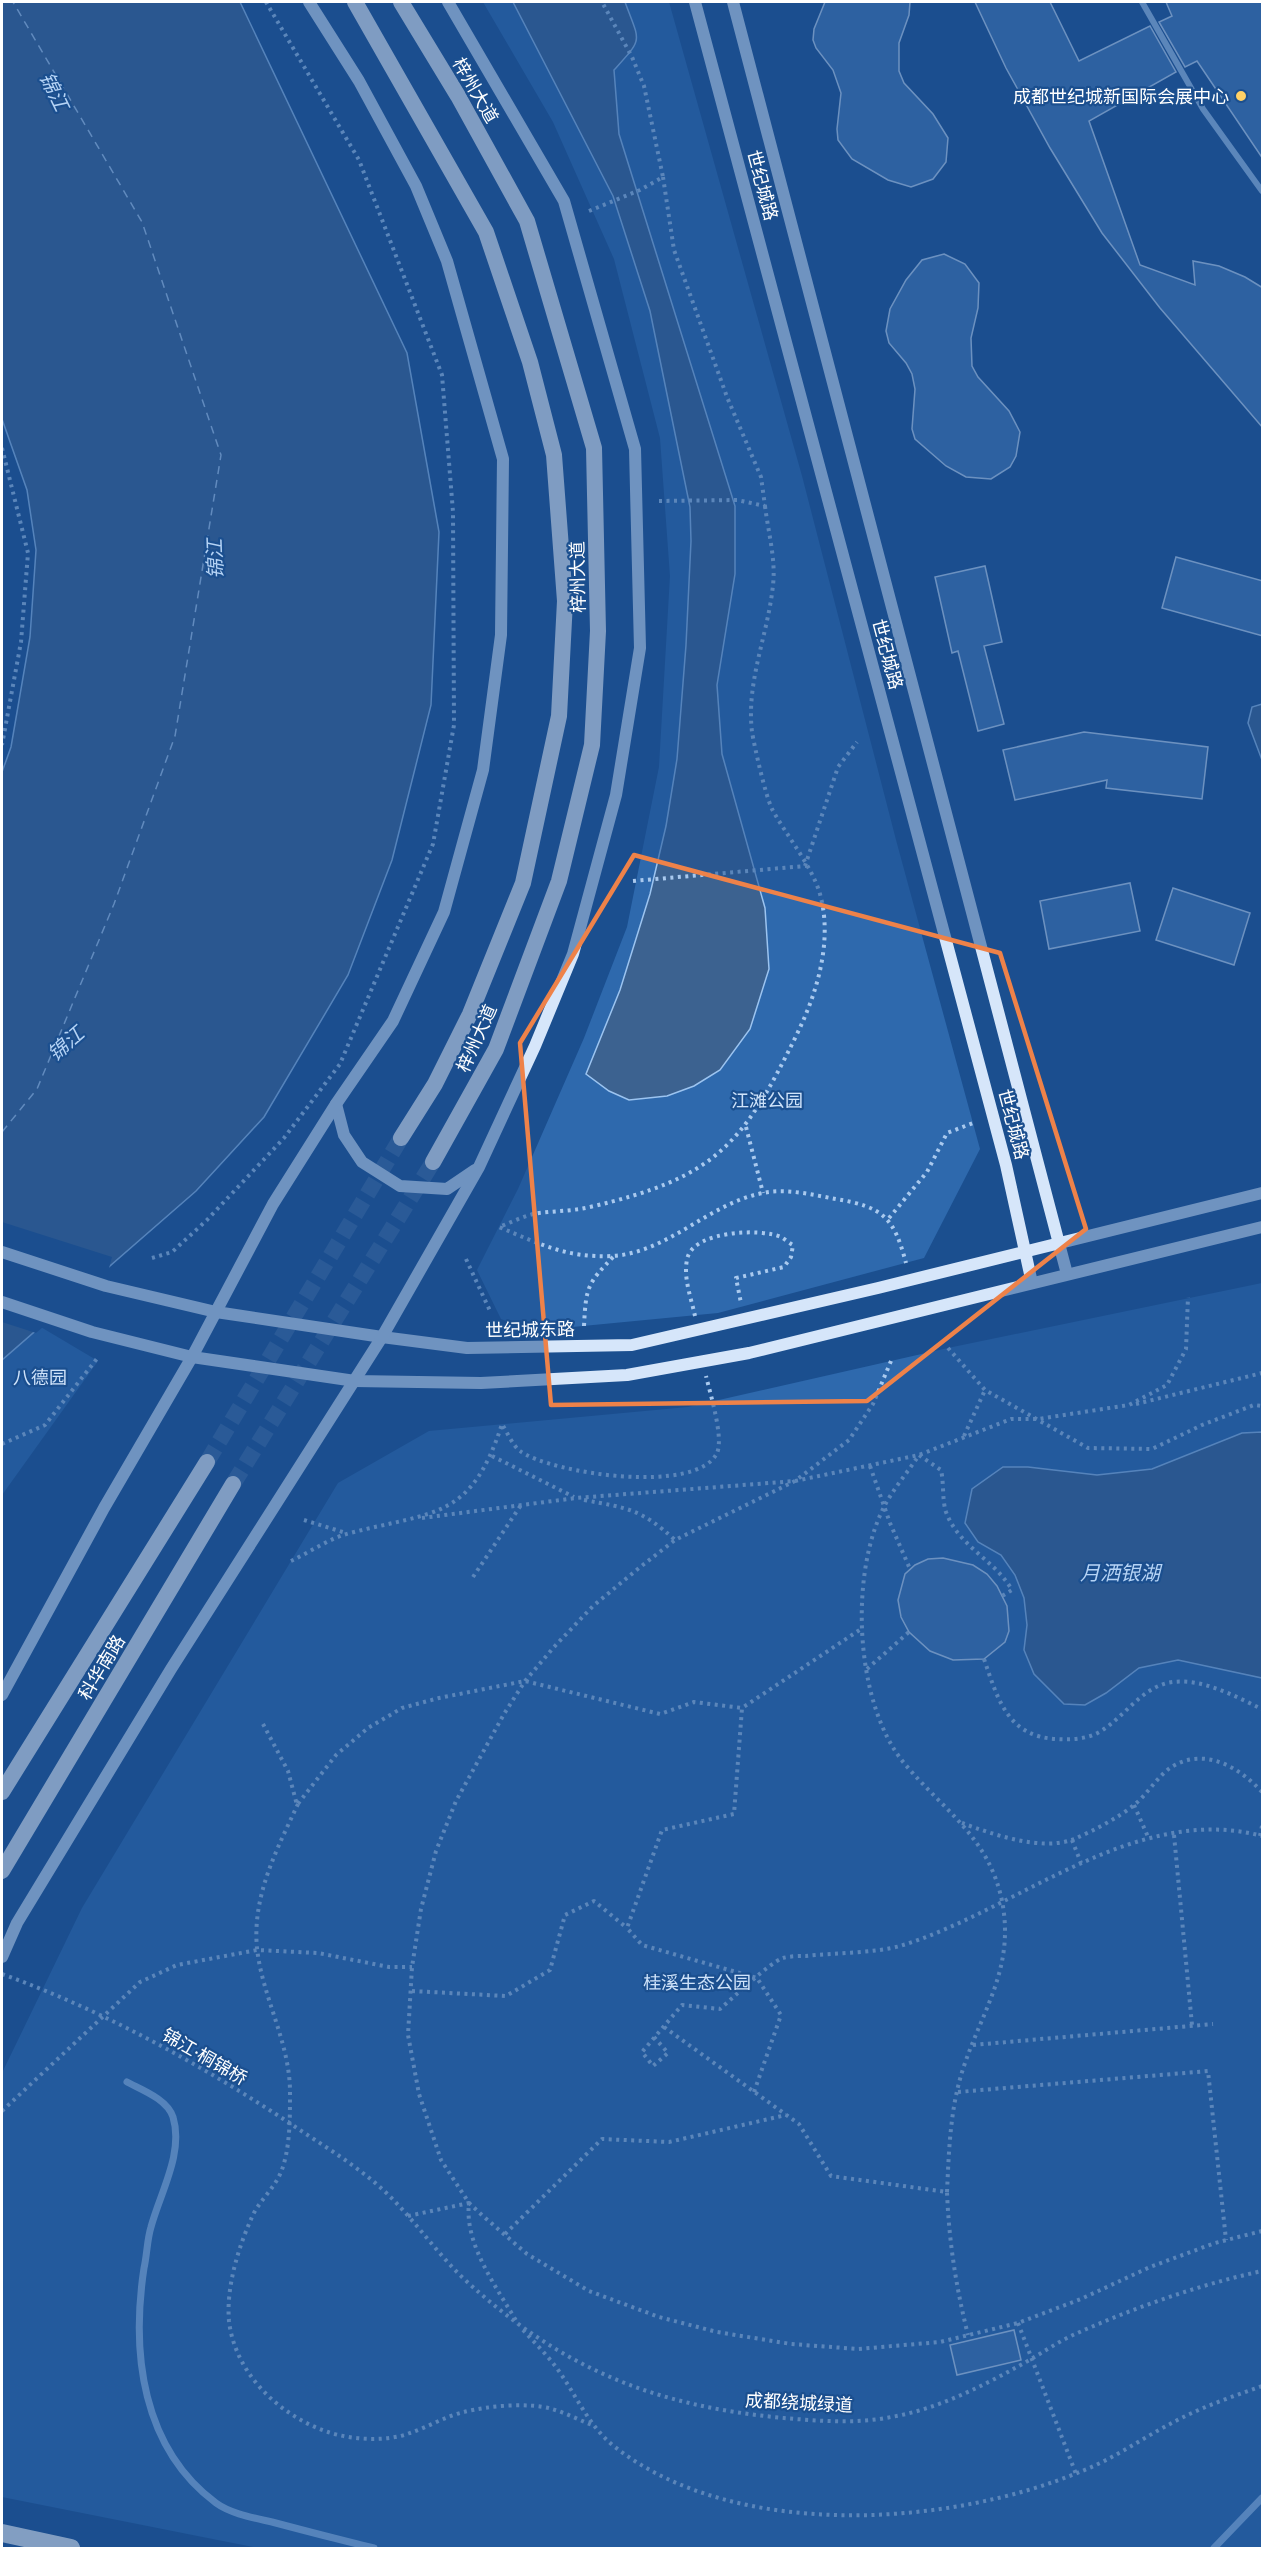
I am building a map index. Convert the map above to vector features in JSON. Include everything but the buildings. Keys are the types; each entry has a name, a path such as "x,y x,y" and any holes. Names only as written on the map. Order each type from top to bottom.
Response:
{"highway":[{"name":"梓州大道","path":"355,2 486,232 530,362 554,455 565,601 559,716 523,883 470,1014 435,1084 401,1138"},
{"name":"梓州大道","path":"401,2 458,96 527,221 594,448 598,631 592,745 559,881 496,1049 433,1162"},
{"name":"科华南路","path":"2,1792 207,1462"},
{"name":"科华南路","path":"2,1871 233,1484"},
{"path":"2,2533 71,2548"}],"main road":[{"path":"2,1695 104,1508 192,1356 273,1204 336,1104 393,1021 444,912 483,770 501,635 503,459 447,261 416,186 358,81 309,2"},
{"path":"2,1957 17,1923 171,1669 382,1337 479,1167 535,1046 573,954 616,795 639,648 635,449 564,201 448,2"},
{"name":"世纪城路","path":"695,2 1003,1154 1032,1283"},
{"name":"世纪城路","path":"734,2 1067,1274"},
{"path":"336,1104 344,1135 362,1162 400,1186 447,1189 479,1167"},
{"path":"1058,1244 1263,1193"},
{"path":"2,1302 92,1332 192,1356 355,1381 481,1383 627,1375 749,1353 1263,1227"},
{"name":"世纪城东路","path":"2,1252 106,1286 216,1311 467,1348 632,1345 1058,1244"},
{"path":"2,1938 17,1923"}],"street":[{"path":"1142,2 1203,109 1263,191"}],"path":[{"path":"152,1258 172,1251 207,1220 284,1138 340,1064 433,844 454,725 453,512 442,375 359,160 266,2"},
{"path":"602,2 632,57 644,86 663,177 674,250 727,398 761,477 774,582 751,685 752,732 771,806 820,894 824,928 820,973 810,1006 771,1089 746,1126 718,1155 682,1178 636,1195 586,1208 536,1214 499,1227 564,1254 614,1256 652,1247 697,1220 763,1193 795,1192 856,1202 889,1218 898,1233 906,1263"},
{"path":"589,211 640,190 663,177"},
{"path":"2,448 28,553 21,642 2,745"},
{"path":"658,501 737,500 765,506"},
{"path":"806,866 838,767 857,742"},
{"path":"633,881 806,866"},
{"path":"889,1218 927,1172 947,1133 973,1123"},
{"path":"746,1126 763,1193"},
{"path":"584,1326 586,1292 591,1280 614,1256"},
{"path":"466,1259 491,1313"},
{"path":"736,1278 744,1319"},
{"path":"1130,1405 1167,1384 1186,1349 1188,1297"},
{"path":"948,1348 985,1390 1088,1448 1152,1449 1202,1425 1254,1405 1263,1406"},
{"path":"2,1444 45,1425 99,1356"},
{"path":"891,1361 873,1404 849,1440 795,1481 675,1539 593,1606 525,1681 456,1801 433,1863 421,1909 412,1967 408,2035 419,2094 441,2160 469,2203 527,2254 589,2291 659,2317 717,2332 791,2344 858,2349 940,2342 1018,2323 1081,2299 1150,2267 1227,2240 1263,2231"},
{"path":"291,1561 347,1534 418,1519 576,1498 795,1481 919,1455 1011,1419 1038,1419 1130,1405 1263,1373"},
{"path":"964,1437 985,1390"},
{"path":"418,1519 457,1501 476,1482 492,1456 502,1424 519,1451 558,1465"},
{"path":"919,1455 884,1508 873,1540 866,1576 862,1629 867,1669 882,1730 903,1762 975,1837 992,1866 1002,1903 1003,1956 997,1986 963,2067 951,2126 947,2192 950,2249 956,2290 968,2335"},
{"path":"919,1455 941,1470 945,1509 951,1524 965,1544 995,1566 1006,1579 1012,1590 1002,1596"},
{"path":"492,1456 576,1498 631,1508 657,1524 675,1539"},
{"path":"870,1466 884,1508 910,1569"},
{"path":"473,1577 521,1505"},
{"path":"304,1520 347,1534"},
{"path":"595,2426 550,2408 503,2406 463,2412 407,2434 369,2439 329,2432 292,2414 263,2393 240,2359 229,2322 231,2286 240,2248 253,2215 281,2172 287,2139 290,2092 281,2038 257,1950 256,1927 271,1861 298,1804 336,1755 368,1728 402,1708 439,1698 525,1681 660,1714 694,1702 742,1708 862,1629"},
{"path":"867,1669 909,1632"},
{"path":"984,1659 998,1699 1013,1722 1038,1738 1074,1740 1100,1732 1146,1693 1167,1683 1198,1682 1263,1709"},
{"path":"627,1928 662,1830 734,1814 742,1708"},
{"path":"263,1724 288,1771 298,1804"},
{"path":"960,1822 1007,1839 1040,1842 1072,1840 1134,1805 1172,1766 1189,1760 1209,1759 1230,1764 1248,1775 1263,1792"},
{"path":"1134,1805 1149,1839"},
{"path":"654,2037 668,2053 653,2066 642,2052 654,2037 682,2005 720,2009 782,1958 899,1946 1002,1903 1081,1863 1149,1839 1240,1830 1261,1836 1263,1826"},
{"path":"1174,1835 1192,2025"},
{"path":"1072,1840 1081,1863"},
{"path":"412,1991 506,1996 550,1970 565,1915 594,1901 627,1928 642,1945 757,1978 781,2015 754,2092"},
{"path":"2,2111 140,1982 177,1965 257,1950 318,1953 389,1967 412,1967"},
{"name":"锦江·桐锦桥","path":"2,1974 83,2007 180,2056 225,2082 340,2157 381,2188"},
{"path":"973,2045 1213,2024"},
{"path":"664,2027 799,2124 831,2176 947,2192"},
{"path":"958,2092 1208,2071 1227,2240"},
{"path":"505,2234 602,2139 669,2142 786,2115"},
{"name":"成都绕城绿道","path":"381,2188 461,2276 520,2326 577,2361 618,2382 696,2407 801,2419 839,2421 891,2418 935,2405 1032,2358 1071,2336 1161,2301 1263,2271"},
{"path":"408,2217 469,2203"},
{"path":"469,2203 467,2219 485,2267 520,2326 556,2368 582,2411 595,2426 614,2446 638,2462 682,2484 728,2499 799,2512 874,2516 926,2512 1030,2489 1076,2474 1173,2422 1263,2386"},
{"path":"1018,2323 1076,2474"}],"highlighted area":[{"path":"634,855 1000,953 1086,1229 867,1401 551,1405 520,1043"}],"green space":[{"name":"江滩公园","path":"483,2 669,2 802,476 896,840 980,1149 924,1258 718,1313 531,1331 501,1319 477,1270 518,1189 584,1038 627,927 659,767 670,576 660,438 614,259 553,122"},
{"name":"桂溪生态公园","path":"1262,1283 1262,2548 258,2548 2,2497 2,2073 82,1908 338,1483 429,1431 688,1407 948,1348"},
{"name":"八德园","path":"39,1326 98,1361 2,1495 2,1361"}],"water":[{"name":"锦江","path":"2,2 240,2 407,353 439,532 431,705 392,860 348,975 264,1117 196,1191 2,1360 2,772 11,747 30,637 36,550 27,490 2,419"},
{"path":"513,2 625,2 634,25 636,39 635,45 614,70 619,134 735,506 735,574 717,685 722,754 765,908 769,969 750,1029 720,1070 694,1086 667,1096 629,1100 609,1091 586,1074 620,990 650,894 666,826 677,759 686,645 691,541 690,507 650,311 613,196"},
{"path":"1262,704 1262,760 1248,723 1252,707"},
{"name":"月洒银湖","path":"1262,1432 1262,1678 1178,1660 1139,1668 1106,1693 1085,1705 1064,1704 1034,1674 1024,1650 1027,1625 1024,1598 1015,1575 1001,1555 978,1542 965,1523 972,1489 1003,1467 1028,1467 1097,1475 1152,1469 1242,1433"}],"pier":[{"path":"2,1222 112,1257 108,1272 36,1333 2,1322"}],"waterway":[{"path":"127,2082 160,2100 170,2111 176,2131 173,2159 149,2237 140,2300 139,2333 142,2365 147,2397 157,2427 172,2455 191,2481 216,2503 251,2517 374,2548"},
{"path":"1214,2548 1262,2498"}],"ferry route":[{"path":"2,1132 37,1089 114,904 175,736 221,455 142,222 13,2"}],"tunnel":[{"path":"207,1462 401,1138"},
{"path":"233,1484 433,1162"}],"place":[{"name":"成都世纪城新国际会展中心","path":"1241,96"}]}
